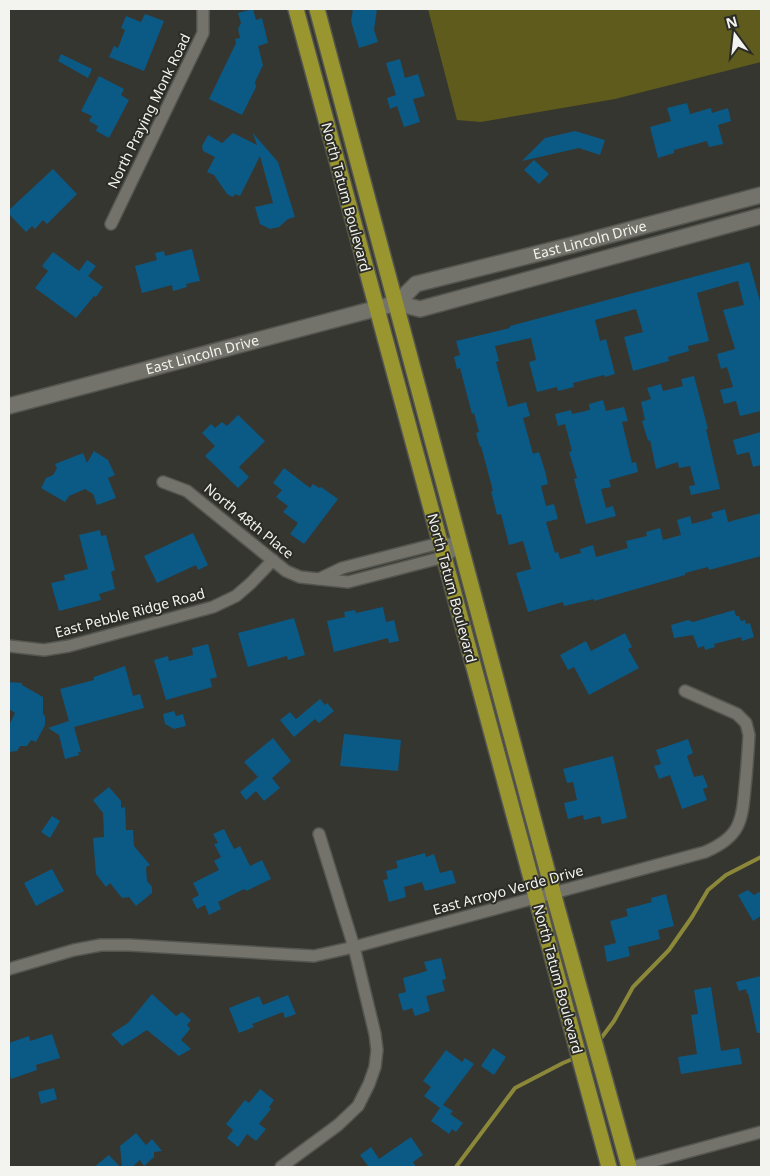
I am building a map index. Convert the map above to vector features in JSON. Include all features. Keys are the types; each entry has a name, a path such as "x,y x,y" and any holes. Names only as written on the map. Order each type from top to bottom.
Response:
{"main road":[{"name":"North Tatum Boulevard","path":"296,9 609,1167"},
{"name":"North Tatum Boulevard","path":"317,9 553,893 631,1167"},
{"name":"East Lincoln Drive","path":"397,304 416,284 761,195"},
{"name":"East Lincoln Drive","path":"9,406 377,308 397,304 420,309 761,216"}],"street":[{"name":"North Praying Monk Road","path":"110,224 203,33 203,9"},
{"name":"North 48th Place","path":"163,482 187,491 286,570 300,577 316,580 342,568 461,545"},
{"name":"East Pebble Ridge Road","path":"9,646 44,650 69,646 213,608 236,596 252,583 273,560"},
{"name":"East Arroyo Verde Drive","path":"9,969 101,940 129,945 314,956 354,947 705,852 719,846 730,837 738,827 743,816 750,735 746,723 737,714 685,691"},
{"path":"281,1167 338,1125 358,1106 375,1067 377,1050 375,1034 354,947 320,834"},
{"path":"631,1167 761,1132"}],"shaded area":[{"path":"428,9 761,9 761,62 615,99 481,122 457,120"}],"building":[{"path":"253,9 256,20 262,18 268,43 258,46 263,65 255,82 256,87 242,115 209,99 236,43 235,39 240,38 238,29 241,23 238,13"},
{"path":"353,9 377,9 374,30 378,42 359,48 351,21"},
{"path":"145,14 164,21 144,71 109,57 114,46 118,48 125,30 121,28 126,16 141,22"},
{"path":"61,54 92,69 88,78 58,61"},
{"path":"400,59 405,78 418,74 425,96 413,99 420,122 404,127 397,106 390,109 387,98 396,95 386,63"},
{"path":"99,76 124,89 121,95 129,100 109,138 96,131 98,126 89,121 92,116 81,111"},
{"path":"687,103 690,114 711,108 712,113 728,108 731,121 718,125 723,144 709,147 707,141 674,150 674,153 658,158 650,127 671,121 667,108"},
{"path":"575,131 605,140 600,155 579,148 522,161 545,138"},
{"path":"233,133 257,145 253,133 278,162 295,217 288,219 279,227 270,229 260,224 255,207 273,203 260,156 240,196 235,194 233,197 227,194 214,175 207,172 215,157 203,151 202,146 208,135 222,143"},
{"path":"534,160 549,174 539,184 524,170"},
{"path":"53,169 77,194 47,224 43,220 35,229 32,226 26,232 9,214 9,210"},
{"path":"192,249 200,281 186,284 187,287 173,291 172,285 142,293 135,266 157,260 155,253 164,251 165,256"},
{"path":"53,252 79,271 87,260 96,266 88,276 103,287 76,318 35,288 48,271 42,266"},
{"path":"749,262 761,305 761,411 740,416 736,401 724,404 720,390 733,387 727,367 721,369 717,354 735,349 723,310 744,305 738,281 697,293 709,341 688,346 689,351 668,357 669,361 633,371 624,337 643,332 636,309 595,320 600,341 606,339 615,374 573,383 574,387 558,391 557,387 537,392 529,362 536,360 531,338 495,346 499,361 496,362 508,407 526,402 530,416 523,418 533,454 539,452 548,484 541,486 546,506 554,504 558,519 546,522 555,553 558,552 560,559 581,553 580,549 593,545 596,557 628,548 626,541 647,536 646,532 660,528 663,540 681,535 677,520 690,516 692,524 713,518 711,513 725,509 728,522 761,513 761,556 709,570 708,567 685,573 685,575 594,601 594,599 564,606 563,602 528,612 516,573 531,569 523,541 509,545 501,514 497,515 491,491 493,491 476,433 479,432 474,413 472,414 460,368 457,369 454,357 460,355 456,341 510,328 510,326"},
{"path":"694,376 708,429 706,429 720,489 691,495 689,486 695,485 690,466 679,468 678,462 656,469 650,440 648,441 642,421 645,420 641,402 651,399 647,388 661,384 663,391 683,386 681,379"},
{"path":"603,400 606,411 624,407 628,421 622,422 632,463 636,462 638,472 609,480 611,487 601,489 606,508 613,506 616,516 586,524 574,479 577,478 569,452 572,451 565,424 558,426 555,414 571,410 572,414 590,410 589,404"},
{"path":"238,415 265,441 239,467 249,477 238,488 205,456 215,446 202,433 211,424 215,428 222,422 227,426"},
{"path":"761,432 761,465 753,467 749,452 737,455 733,440"},
{"path":"94,451 108,460 115,475 108,478 116,498 97,505 93,494 85,489 69,496 65,502 41,488 46,478 53,475 57,468 55,464 83,453 87,463"},
{"path":"284,468 310,488 313,484 319,488 321,487 338,499 304,544 290,534 298,523 283,512 288,506 276,497 282,490 273,483"},
{"path":"100,530 101,536 106,535 115,570 111,572 115,589 99,594 101,600 59,611 51,583 65,580 64,575 88,569 79,535"},
{"path":"193,533 208,565 198,570 196,565 157,583 144,556"},
{"path":"383,607 386,622 394,620 399,641 389,643 388,638 334,652 327,621 345,617 344,612 355,610 356,613"},
{"path":"734,610 736,616 739,616 741,621 745,620 746,624 750,623 754,637 742,641 741,637 714,644 715,647 705,650 704,646 698,648 693,635 674,638 671,625 688,620 693,622"},
{"path":"294,618 305,655 288,660 287,656 248,667 238,633"},
{"path":"625,633 632,647 628,649 639,668 589,695 574,667 568,670 560,655 586,641 591,651"},
{"path":"208,644 217,677 210,679 212,687 166,700 154,660 168,656 169,661 193,655 192,648"},
{"path":"125,666 133,696 140,694 144,708 74,727 81,752 78,752 79,755 65,759 59,735 48,728 69,721 60,689 94,680 94,677"},
{"path":"9,682 22,683 22,685 43,697 45,725 36,742 31,740 27,746 20,746 17,751 9,752 9,725 15,713 9,709"},
{"path":"320,699 325,705 327,703 334,711 319,723 315,719 294,737 280,720 290,712 296,719"},
{"path":"174,711 176,716 183,714 186,726 174,729 165,724 163,714"},
{"path":"344,734 401,740 398,771 340,766"},
{"path":"273,738 291,761 272,778 280,788 264,801 256,791 246,800 240,792 258,777 244,762"},
{"path":"688,739 693,753 687,756 694,777 703,775 708,787 703,789 707,800 682,809 670,775 659,779 654,766 661,764 656,750"},
{"path":"613,756 627,818 602,824 600,816 584,820 583,815 568,819 564,803 577,800 573,782 567,783 563,769"},
{"path":"109,787 121,801 121,808 125,807 126,830 133,830 134,846 150,865 146,867 147,881 152,887 152,893 136,906 129,897 122,898 110,883 106,887 96,874 93,838 104,837 103,813 93,800"},
{"path":"52,816 60,821 50,838 41,832"},
{"path":"224,829 234,849 240,846 250,866 262,860 271,879 218,902 221,909 209,915 205,905 197,909 192,899 199,895 193,883 219,870 214,861 221,857 214,844 218,843 213,834"},
{"path":"425,853 426,857 434,854 440,873 452,870 456,883 425,891 422,882 404,887 406,897 389,902 383,880 388,879 386,871 398,868 396,861"},
{"path":"52,869 64,891 36,906 24,883"},
{"path":"748,890 754,895 761,891 761,916 753,921 738,895"},
{"path":"666,894 674,926 658,930 660,939 628,947 630,956 607,962 604,946 616,943 610,921 628,916 626,909 652,902 651,898"},
{"path":"441,958 446,979 442,980 445,991 426,996 430,1011 415,1016 412,1008 403,1011 398,994 406,992 403,978 427,971 424,962"},
{"path":"761,976 761,1033 757,1033 748,993 746,989 739,991 736,982"},
{"path":"711,987 721,1051 739,1048 742,1064 681,1074 678,1057 697,1054 691,1015 698,1014 694,990"},
{"path":"152,994 176,1016 182,1012 191,1020 187,1025 190,1029 181,1040 191,1049 179,1056 147,1030 122,1046 111,1034 128,1023"},
{"path":"288,995 296,1014 285,1018 283,1012 252,1024 254,1027 239,1033 229,1008 259,996 263,1005"},
{"path":"52,1034 60,1058 36,1065 37,1070 11,1079 9,1071 9,1043 29,1036 30,1041"},
{"path":"493,1048 506,1057 494,1075 481,1066"},
{"path":"446,1050 462,1062 465,1058 474,1064 443,1105 453,1111 450,1114 463,1123 456,1132 452,1129 449,1134 431,1121 440,1108 424,1096 431,1087 423,1081"},
{"path":"54,1088 57,1099 41,1104 38,1092"},
{"path":"260,1089 274,1100 269,1107 271,1109 259,1124 266,1129 256,1141 247,1134 238,1147 227,1138 233,1130 226,1124 245,1100 249,1103"},
{"path":"136,1133 146,1145 152,1139 162,1151 154,1152 154,1157 144,1166 140,1160 132,1167 122,1167 120,1146"},
{"path":"411,1137 423,1155 413,1162 416,1167 366,1167 368,1166 360,1155 371,1147 379,1159"},
{"path":"109,1155 120,1167 94,1167"}],"waterway":[{"path":"599,1041 614,1021 633,987 669,950 708,890 726,875 761,857"},
{"path":"456,1167 515,1088 575,1058"}]}
